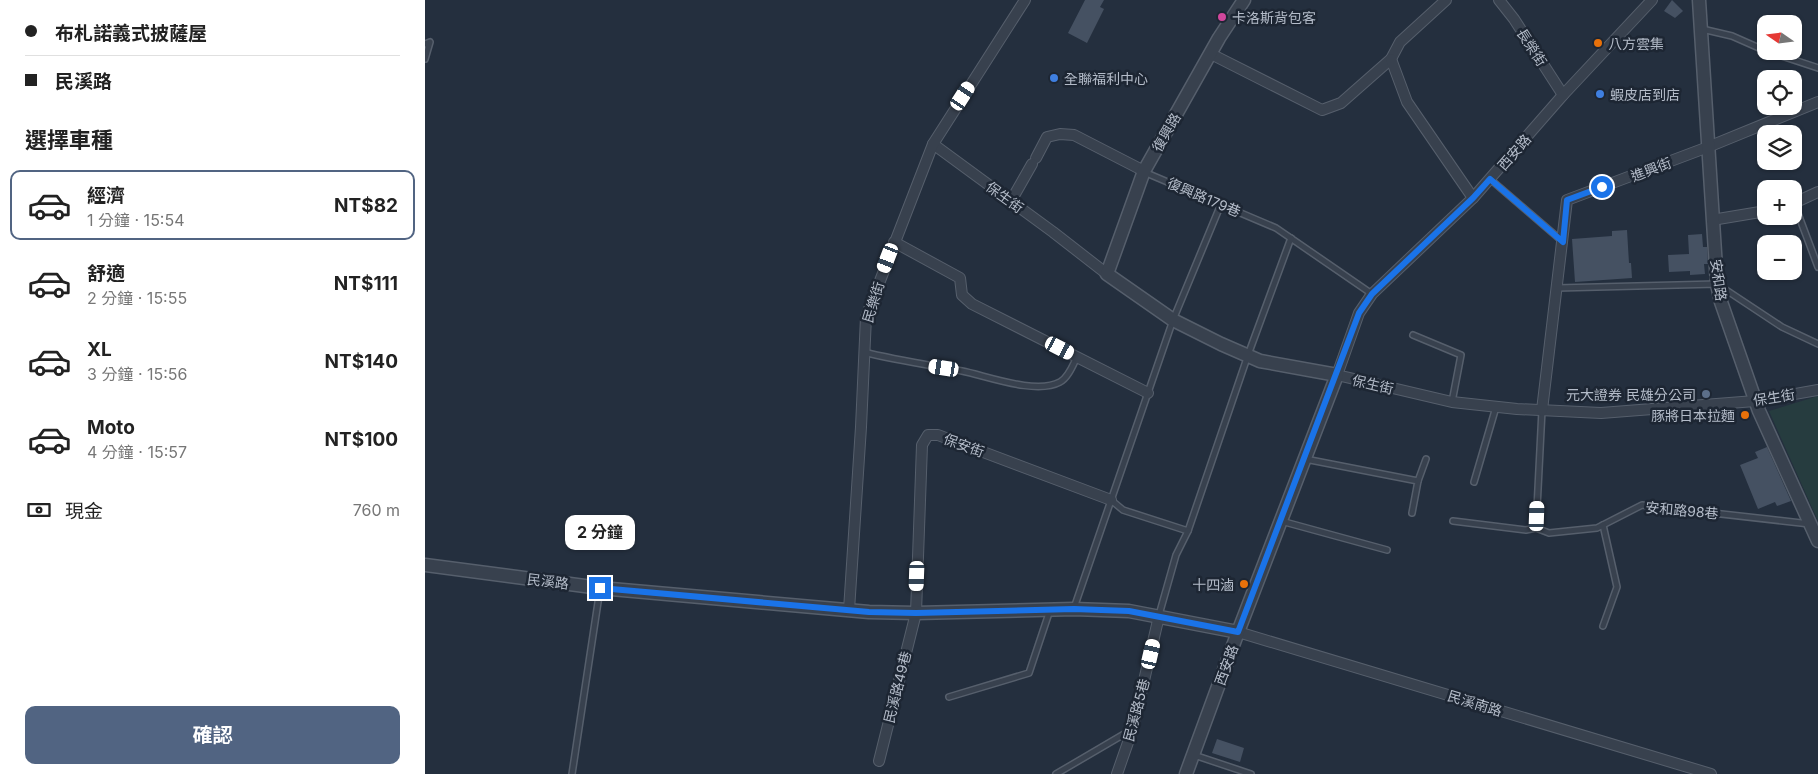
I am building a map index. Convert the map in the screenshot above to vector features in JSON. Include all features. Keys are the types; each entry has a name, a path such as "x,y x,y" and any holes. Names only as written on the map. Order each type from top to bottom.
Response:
{"street":[{"name":"民樂街","path":"849,610 861,437 863,352 866,317 933,144 1025,0"},
{"name":"復興路","path":"1107,274 1143,172 1244,0"},
{"path":"1211,54 1322,110 1341,103 1391,60 1400,42 1446,0"},
{"name":"長榮街","path":"1499,0 1563,95"},
{"name":"西安路","path":"1186,774 1359,313 1372,294 1473,198 1563,95 1652,0"},
{"name":"安和路","path":"1699,0 1699,28 1717,284 1721,302 1755,401 1818,541"},
{"path":"1391,60 1407,102 1473,198"},
{"name":"進興街","path":"1543,410 1567,200 1707,148 1818,102"},
{"name":"復興路179巷","path":"1011,202 1047,137 1060,134 1074,135 1143,172"},
{"name":"保生街","path":"933,144 1107,274 1173,320 1260,361 1337,375 1452,402 1543,410 1601,413 1755,401 1818,390"},
{"path":"1802,199 1818,192"},
{"path":"1713,220 1757,213"},
{"path":"894,242 960,278 961,295 972,304 1148,393"},
{"name":"保安街","path":"916,613 922,445 928,436 938,435 1111,500"},
{"name":"民溪路","path":"425,565 600,588 849,610 916,613 1074,609 1129,611 1238,632"},
{"name":"民溪路49巷","path":"879,762 916,613"},
{"name":"民溪路5巷","path":"1117,774 1133,728 1159,616"},
{"name":"民溪南路","path":"1238,632 1711,774"}],"lane":[{"path":"1699,28 1732,36 1757,47"},
{"path":"425,44 430,42 425,59"},
{"path":"1794,60 1818,68"},
{"name":"復興路179巷","path":"1143,172 1276,228 1372,294"},
{"path":"1490,179 1563,242"},
{"path":"1074,609 1173,320 1221,204"},
{"path":"1802,224 1818,267"},
{"path":"1159,616 1176,555 1188,531 1248,355 1291,238"},
{"path":"1557,288 1717,284 1783,328 1818,344"},
{"path":"1413,335 1461,355 1452,402"},
{"path":"863,352 907,362 963,371 1019,385 1051,385 1061,381 1077,357"},
{"path":"1474,482 1496,407"},
{"path":"1536,528 1543,410"},
{"path":"1304,459 1418,481"},
{"path":"1412,513 1418,481 1426,459"},
{"path":"1111,500 1123,510 1188,531"},
{"name":"安和路98巷","path":"1453,521 1526,530 1536,528 1549,533 1597,528 1642,505 1810,524"},
{"path":"1280,521 1387,550"},
{"path":"1603,525 1617,587 1603,626"},
{"path":"572,774 600,588"},
{"path":"949,697 1029,673 1050,610"},
{"path":"1057,774 1133,728"},
{"path":"1193,755 1251,774"}],"green space":[{"path":"1818,396 1818,521 1769,411"}],"building":[{"path":"1085,0 1104,0 1100,7 1104,9 1087,43 1068,33"},
{"path":"1672,0 1683,11 1675,18 1664,11"},
{"path":"1627,230 1632,278 1575,282 1572,239 1612,236 1612,231"},
{"path":"1702,234 1703,247 1707,247 1708,264 1704,264 1705,274 1690,275 1690,271 1669,272 1668,255 1689,254 1688,235"},
{"path":"1767,447 1791,501 1777,506 1775,502 1758,509 1740,465 1758,458 1755,452"},
{"path":"1217,739 1244,748 1240,762 1212,753"}],"place":[{"name":"卡洛斯背包客","path":"1222,17"},
{"name":"八方雲集","path":"1598,43"},
{"name":"全聯福利中心","path":"1054,78"},
{"name":"蝦皮店到店","path":"1600,94"},
{"name":"元大證券 民雄分公司","path":"1706,394"},
{"name":"豚將日本拉麵","path":"1745,415"},
{"name":"十四滷","path":"1244,584"}],"route":[{"path":"600,588 869,612 916,613 1074,609 1129,611 1238,632 1359,313 1372,294 1473,198 1490,179 1563,242 1567,200 1602,187"}]}
